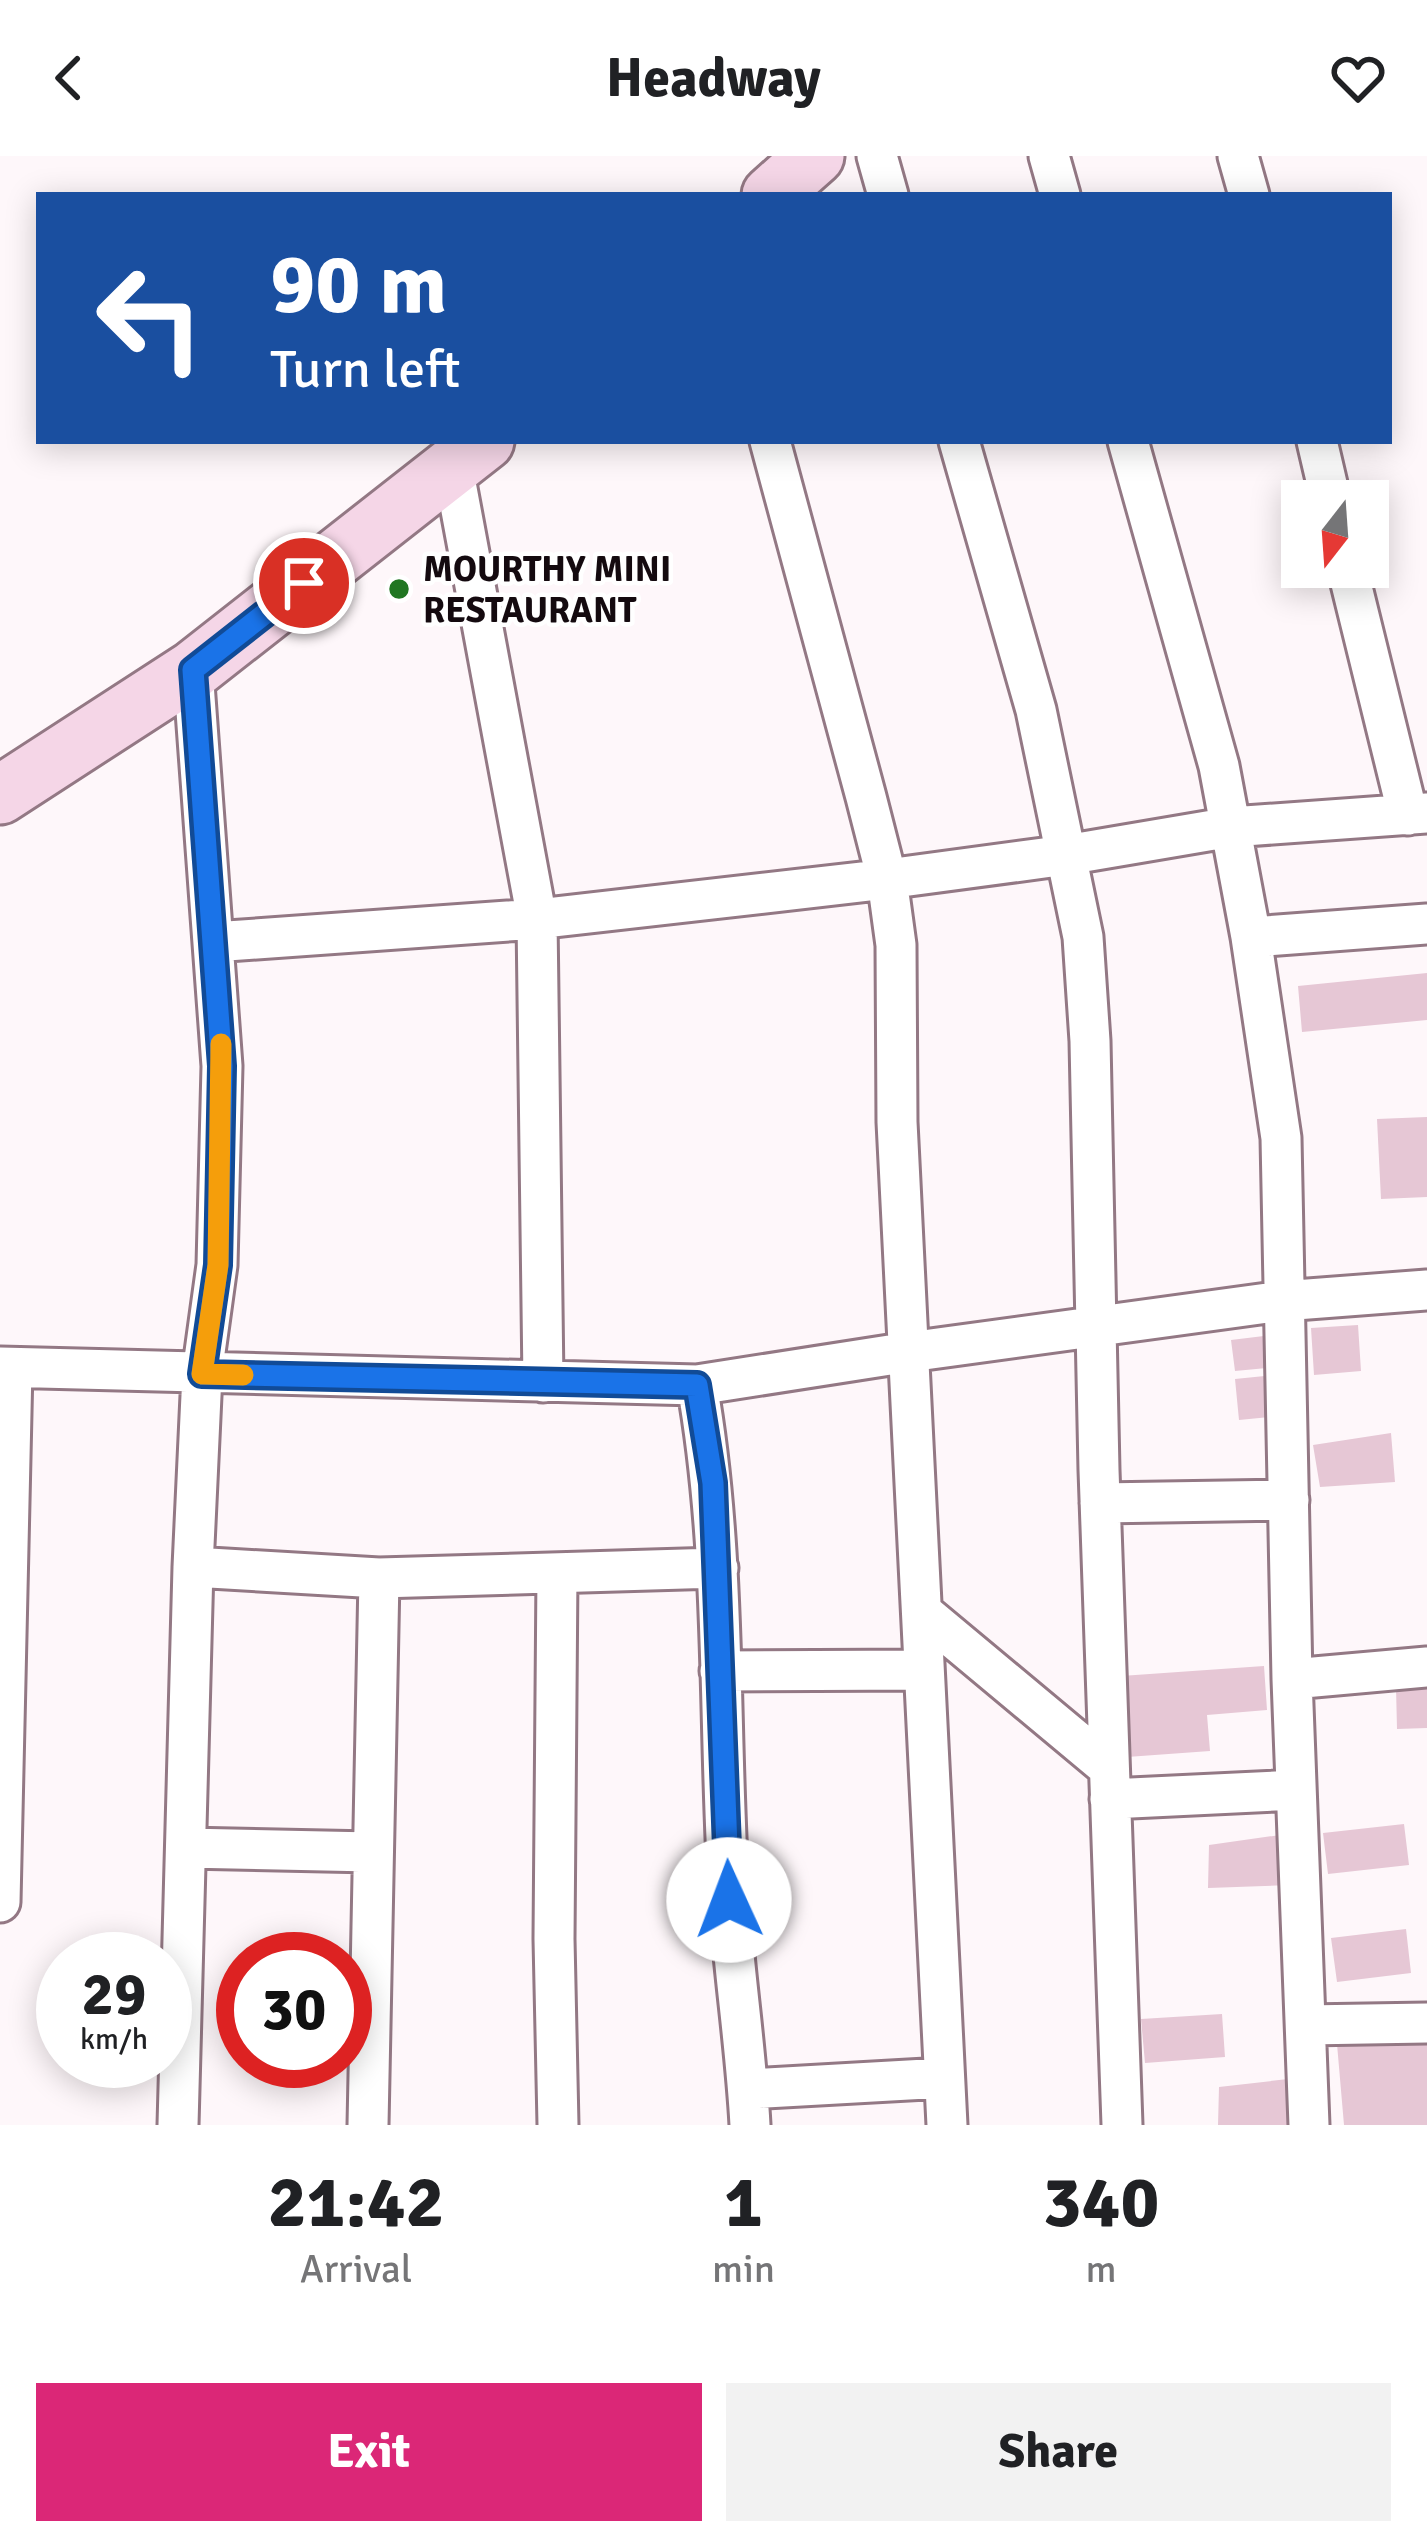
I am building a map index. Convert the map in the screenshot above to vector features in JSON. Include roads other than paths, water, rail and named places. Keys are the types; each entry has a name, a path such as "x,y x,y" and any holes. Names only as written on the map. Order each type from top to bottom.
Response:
{"street":[{"path":"774,192 815,156"},
{"path":"877,156 887,192"},
{"path":"1048,156 1059,192"},
{"path":"1238,156 1248,192"},
{"path":"771,444 887,879 896,945 897,1122 946,2125"},
{"path":"960,444 1036,710 1083,937 1122,2125"},
{"path":"1129,444 1219,766 1251,937 1280,1138 1292,1679 1310,2125"},
{"path":"1318,444 1326,480"},
{"path":"0,795 193,670 469,454 538,919 542,1382"},
{"path":"213,942 538,919 887,879 1231,827 1418,814 1353,588"},
{"path":"178,2125 202,1374 218,1243 222,1066 193,670"},
{"path":"1251,937 1427,924"},
{"path":"0,1902 6,1367 697,1385 1282,1301 1427,1291"},
{"path":"697,1385 713,1483 729,1900 749,2107 944,2078"},
{"path":"1100,1503 1289,1500"},
{"path":"194,1567 379,1577 718,1568"},
{"path":"557,1573 554,1940 558,2125"},
{"path":"368,2125 379,1577"},
{"path":"922,1612 1110,1783 1296,1790"},
{"path":"1292,1679 1427,1666"},
{"path":"720,1671 924,1670"},
{"path":"186,1848 372,1852"},
{"path":"1306,2025 1427,2023"}],"place":[{"name":"MOURTHY MINI RESTAURANT","path":"399,589"}]}
